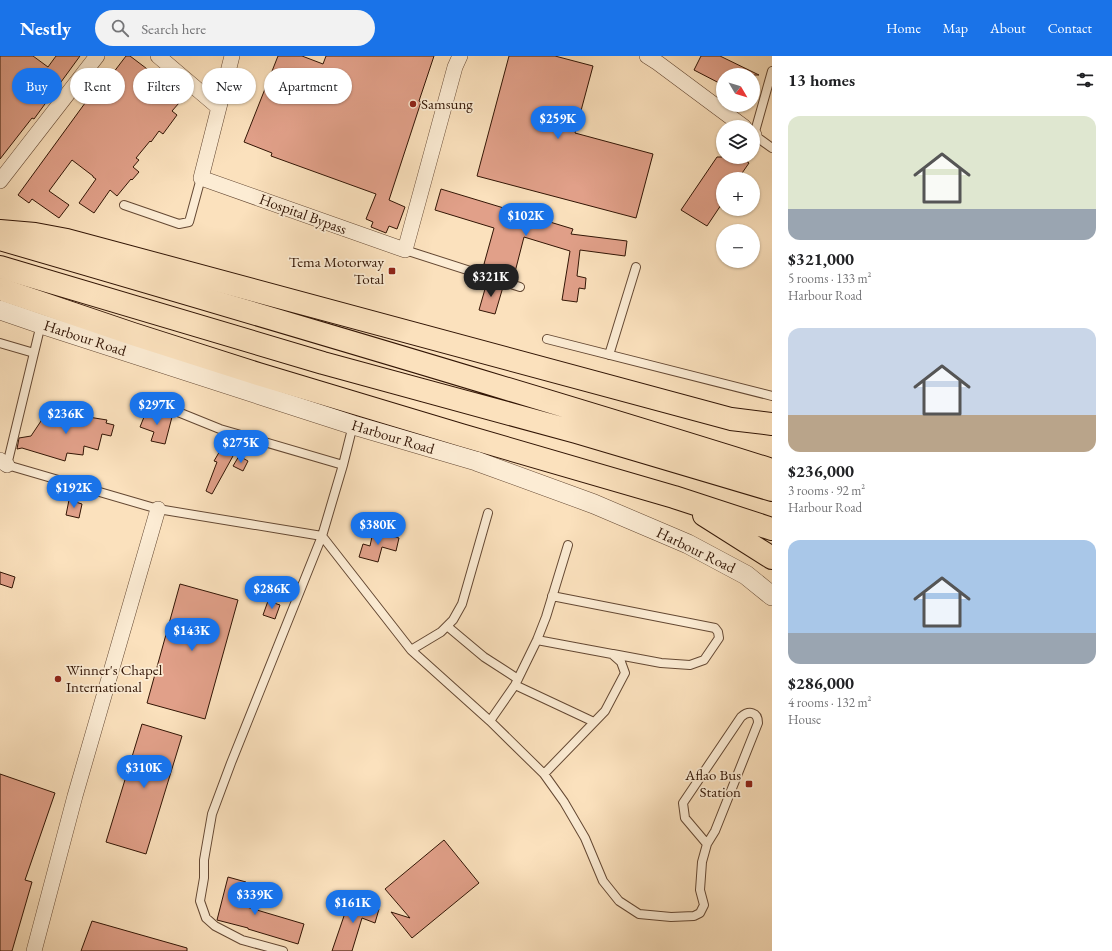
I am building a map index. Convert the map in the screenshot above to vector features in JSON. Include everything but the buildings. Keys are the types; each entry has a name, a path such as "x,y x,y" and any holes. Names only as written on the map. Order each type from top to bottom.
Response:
{"highway":[{"path":"0,231 36,234 67,240 731,419 772,435"},
{"path":"0,239 235,307 616,421 772,470"},
{"path":"0,267 323,362 576,432 772,490"},
{"path":"0,289 258,374 674,497 772,529"},
{"path":"731,419 772,424"},
{"path":"674,497 772,558"}],"street":[{"path":"0,181 97,56"},
{"path":"158,56 218,106"},
{"path":"201,178 218,106 232,56"},
{"path":"405,250 455,67 460,56"},
{"path":"647,56 735,120"},
{"name":"Hospital Bypass","path":"201,178 405,250"},
{"name":"Harbour Road","path":"0,310 353,425 476,461 594,504 688,544 746,575 772,596"},
{"path":"34,951 75,796 158,509"}],"lane":[{"path":"755,120 772,71"},
{"path":"760,139 772,148"},
{"path":"124,205 179,224 189,222 201,178"},
{"name":"Hospital Bypass","path":"405,250 520,287"},
{"path":"609,355 636,267"},
{"path":"41,324 3,462 158,509 322,536 411,650 490,721 544,774 564,802 585,838 603,881 619,901 639,914 671,917 694,916 700,913 704,905 700,890 702,862 707,844 715,831 758,723 758,718 756,715 747,713 741,718 683,803 685,818 707,844"},
{"path":"547,339 772,396"},
{"path":"0,343 34,353"},
{"path":"173,410 220,429 343,465"},
{"path":"283,951 242,940 215,926 206,918 200,901 204,878 204,860 212,814 322,536 353,425"},
{"path":"411,650 441,632 453,620 462,604 488,513"},
{"path":"490,721 516,682 537,640 546,617 568,545"},
{"path":"537,640 661,663 690,665 704,660 719,638 718,632 715,628 552,596"},
{"path":"447,626 516,682 594,722"},
{"path":"544,774 604,711 625,673 621,662 612,654"}],"place":[{"name":"Samsung","path":"413,104"},
{"name":"Tema Motorway Total","path":"392,271"},
{"name":"Winner's Chapel International","path":"58,679"},
{"name":"Aflao Bus Station","path":"749,784"}]}
